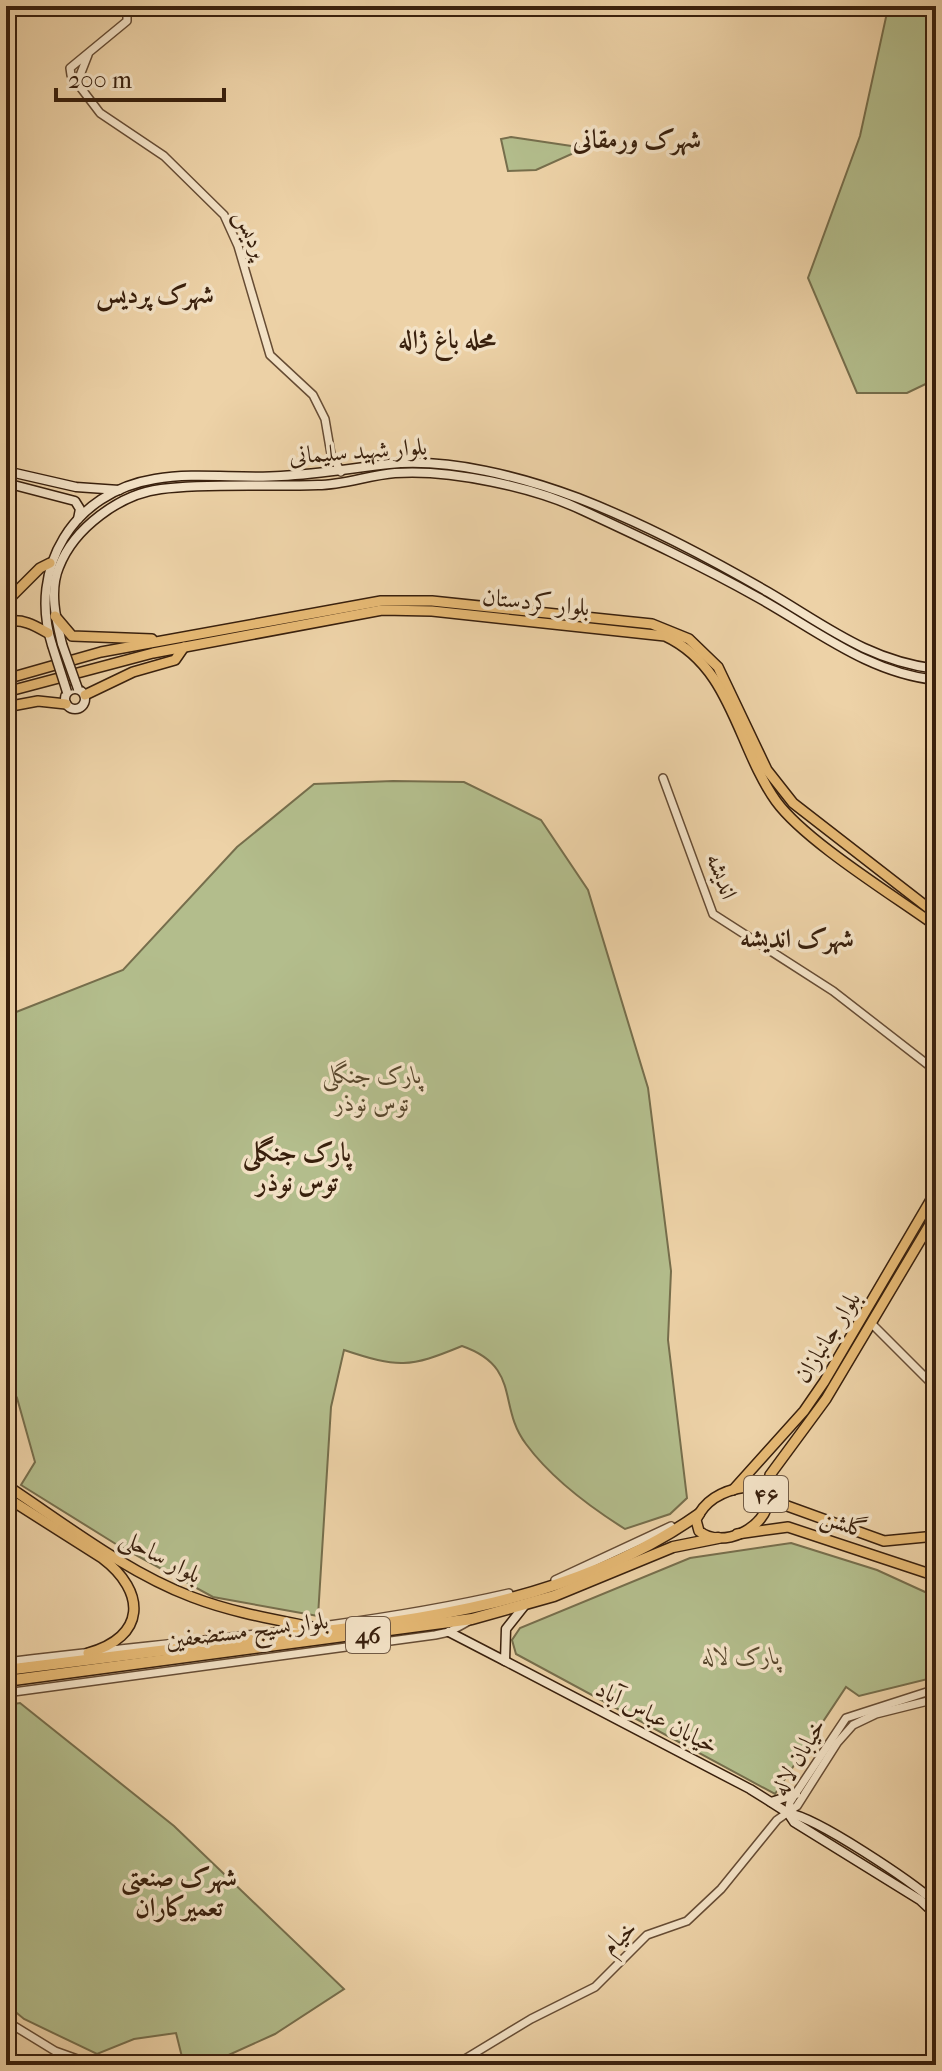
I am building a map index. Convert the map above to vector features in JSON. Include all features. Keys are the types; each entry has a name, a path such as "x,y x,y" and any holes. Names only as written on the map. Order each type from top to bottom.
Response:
{"highway":[{"name":"بلوار بسیج مستضعفین","path":"6,1670 424,1617 498,1604 597,1570 672,1534 701,1510"},
{"path":"672,1534 679,1538 680,1545"},
{"name":"بلوار بسیج مستضعفین","path":"6,1681 472,1619 525,1605 680,1545 718,1538"}],"main road":[{"name":"بلوار شهید سلیمانی","path":"67,692 48,633 43,587 50,563 78,520 120,490 154,479 341,472 391,464 435,465 490,474 581,499 816,626 874,665 936,680"},
{"path":"6,471 76,487 120,490"},
{"name":"بلوار شهید سلیمانی","path":"82,692 62,644 55,616 54,591 59,566 73,543 110,508 142,493 161,489 324,485 396,473 435,473 558,501 661,543"},
{"path":"228,476 228,488"},
{"path":"241,477 241,488"},
{"path":"6,483 75,501 80,509 78,520"},
{"path":"75,501 81,495 76,487"},
{"path":"6,602 40,568 50,563"},
{"name":"بلوار کردستان","path":"7,678 101,652 393,600 432,601 652,624 689,639 708,654 730,687 776,801 800,826 936,926"},
{"name":"بلوار کردستان","path":"6,692 99,665 382,610 419,610 646,632 675,641 703,663 767,770 793,803 936,914"},
{"path":"55,616 72,636 87,639 167,639"},
{"path":"6,622 16,619 48,633"},
{"name":"بلوار شهید سلیمانی","path":"828,633 879,657 936,669"},
{"path":"66,704 67,692 82,692 175,660 184,647"},
{"path":"6,707 38,701 66,704 77,709 84,704 82,692"},
{"name":"بلوار جانبازان","path":"733,1490 804,1411 837,1363 936,1191"},
{"name":"بلوار جانبازان","path":"767,1496 770,1475 826,1399 936,1214"},
{"path":"754,1468 758,1475 770,1475"},
{"name":"بلوار ساحلی","path":"6,1485 132,1567 191,1597 227,1609 312,1627"},
{"name":"۴۶","path":"701,1510 733,1490 754,1488 767,1496 761,1518 737,1534 718,1538"},
{"name":"گلشن","path":"767,1496 791,1510 884,1541 936,1536"},
{"name":"بلوار ساحلی","path":"6,1497 102,1558 124,1578 133,1598 129,1628 109,1647 88,1653"},
{"path":"701,1510 699,1531 718,1538"},
{"path":"788,1527 784,1519 791,1510"},
{"name":"گلشن","path":"737,1534 788,1527 936,1578"},
{"path":"124,1578 135,1576 132,1567"},
{"path":"505,1661 506,1629 525,1605"},
{"name":"خیابان عباس آباد","path":"449,1632 771,1802 788,1813 794,1822 821,1832"},
{"path":"771,1802 796,1794"},
{"path":"821,1832 936,1903"},
{"path":"821,1832 920,1900 936,1915"}],"street":[{"path":"77,83 70,72 79,59 127,21 127,7"},
{"path":"77,83 89,53"},
{"name":"پردیس","path":"77,83 100,113 164,156 224,215 238,246 270,355 313,395 325,419 331,454 341,472"},
{"name":"اندیشه","path":"663,778 713,914 833,991 936,1071"},
{"path":"872,1324 936,1388"},
{"path":"6,1662 312,1627 422,1611 508,1594 578,1570 701,1510"},
{"path":"578,1570 597,1570"},
{"path":"6,1693 449,1632 472,1619"},
{"path":"432,1626 449,1632"},
{"name":"خیابان لاله","path":"788,1813 797,1806 837,1743 853,1725 936,1689"},
{"name":"خیابان لاله","path":"788,1813 827,1741 846,1718 899,1703 936,1699"},
{"name":"خیام","path":"448,2065 459,2063 531,2019 595,1987 647,1935 687,1921 788,1813"},
{"path":"6,2021 16,2030 55,2051 94,2065"},
{"path":"6,2032 16,2030"}],"green space":[{"path":"936,6 936,379 907,393 857,393 808,278 860,136 888,8"},
{"path":"511,137 585,148 536,170 508,171 501,139"},
{"name":"پارک جنگلی توس نوذر","path":"464,782 541,820 588,890 648,1088 671,1271 668,1340 687,1498 670,1514 625,1529 572,1491 536,1457 517,1430 501,1376 481,1355 462,1346 416,1362 403,1363 378,1360 344,1350 331,1407 318,1616 213,1597 119,1546 21,1485 35,1462 17,1398 6,1379 6,1016 123,970 237,847 314,784"},
{"name":"پارک لاله","path":"791,1543 877,1570 936,1597 936,1677 859,1696 846,1687 775,1794 516,1654 512,1640 520,1628 690,1558"},
{"path":"20,1703 174,1826 344,1989 275,2034 222,2058 183,2061 176,2033 134,2039 97,2054 24,2019 6,2004 6,1705"}],"district":[{"name":"شهرک ورمقانی","path":"637,139"},
{"name":"شهرک پردیس","path":"155,294"},
{"name":"محله باغ ژاله","path":"447,339"},
{"name":"شهرک اندیشه","path":"797,938"},
{"name":"پارک جنگلی توس نوذر","path":"297,1167"},
{"name":"شهرک صنعتی تعمیرکاران","path":"179,1892"}]}
